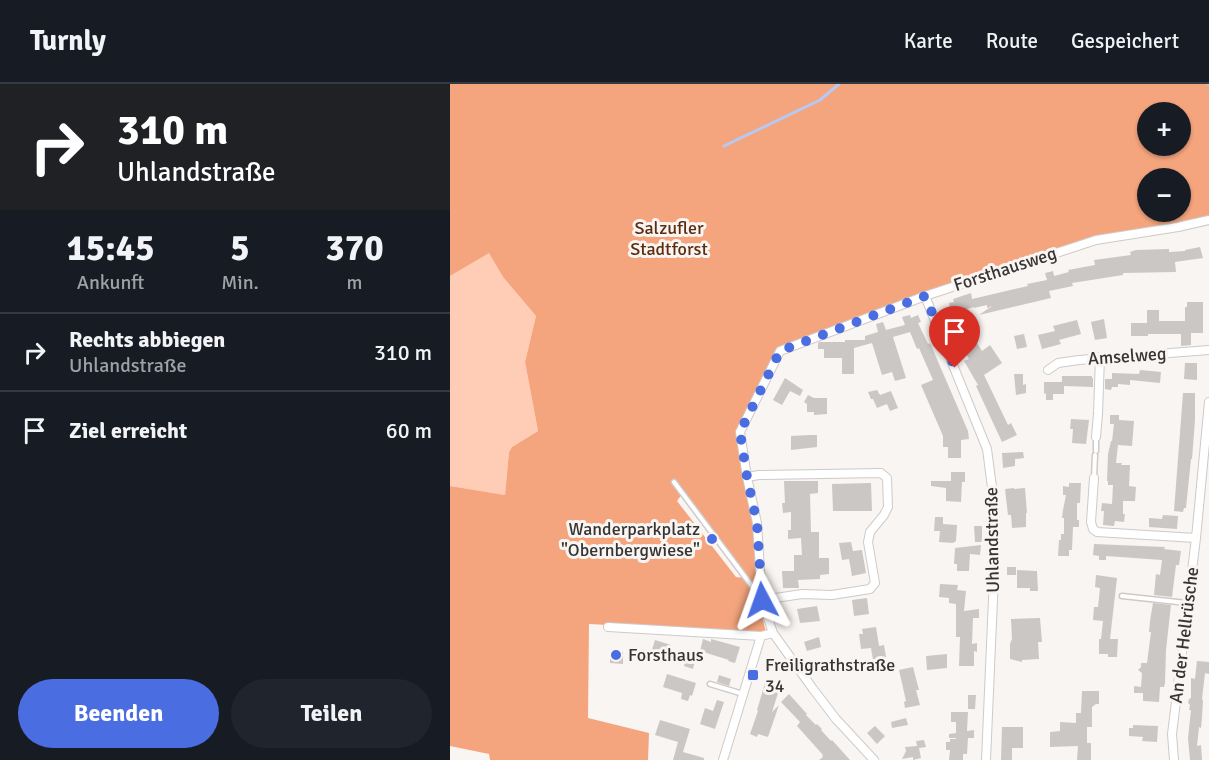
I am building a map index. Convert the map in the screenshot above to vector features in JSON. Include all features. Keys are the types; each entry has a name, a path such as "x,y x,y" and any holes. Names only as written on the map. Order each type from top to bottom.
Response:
{"street":[{"name":"Forsthausweg","path":"874,760 836,719 773,633 762,600 757,523 740,432 780,351 925,296 1095,240 1209,220"},
{"name":"Uhlandstraße","path":"925,296 987,448 995,510 995,553 986,760"},
{"name":"Amselweg","path":"1048,370 1058,363 1100,357 1209,350"},
{"path":"1096,437 1100,357"},
{"name":"An der Hellrüsche","path":"1174,760 1172,734 1196,538 1209,402"},
{"path":"747,477 880,473 887,478 888,507 870,532 868,542 875,582 870,589 832,595 802,594 762,600"},
{"path":"1094,478 1091,522 1093,529 1097,532 1196,538"},
{"path":"608,627 761,636 773,633"},
{"path":"723,760 761,636"}],"lane":[{"path":"1094,478 1096,437"},
{"path":"674,482 762,600"},
{"path":"1122,596 1187,603"},
{"path":"710,684 744,694"}],"shaded area":[{"path":"489,252 503,277 536,316 525,362 538,431 512,447 509,452 505,495 450,486 450,276"}],"green space":[{"name":"Salzufler Stadtforst","path":"450,84 1209,84 1209,217 1191,220 1191,168 1137,168 1137,222 1183,222 1096,236 924,292 778,348 738,430 743,477 753,523 759,603 766,633 589,624 588,718 649,733 648,760 490,760 489,754 450,746 450,486 505,495 509,452 512,447 538,431 525,362 536,316 503,277 489,253 450,276","holes":["682,494 746,578 736,577 677,501"]}],"building":[{"path":"1200,247 1203,258 1175,262 1176,272 1123,273 1123,275 1072,283 1073,286 1049,291 1051,298 979,315 992,306 974,307 952,316 949,303 954,302 953,299 971,293 972,299 1028,286 1027,284 1047,280 1045,273 1053,271 1054,276 1069,272 1068,270 1095,265 1094,260 1131,255 1130,252 1136,250 1169,249 1169,252"},
{"path":"1187,302 1203,302 1203,333 1191,333 1191,345 1181,346 1181,334 1131,336 1131,323 1147,323 1147,310 1159,310 1159,321 1185,321"},
{"path":"910,315 911,318 918,315 921,322 918,323 928,344 930,343 968,431 969,439 961,440 961,458 948,458 948,447 943,447 943,436 921,385 933,380 910,332 893,337 906,378 895,381 892,372 882,375 872,343 854,348 854,374 842,374 842,358 824,358 824,349 818,349 820,342 865,340 865,336 878,332 876,324 883,322 886,330 905,325 902,317"},
{"path":"1104,319 1107,338 1095,340 1091,322"},
{"path":"1077,320 1081,334 1059,340 1061,344 1042,349 1038,335 1055,331 1053,326"},
{"path":"965,324 982,351 990,345 1002,363 984,375 1008,425 1011,423 1017,435 1002,442 976,386 978,385 964,361 969,359 952,332"},
{"path":"1024,334 1027,347 1017,349 1014,336"},
{"path":"1185,363 1197,363 1197,380 1184,379"},
{"path":"1140,370 1161,372 1160,383 1130,380 1130,385 1118,384 1118,387 1112,387 1111,390 1105,389 1105,379 1112,379 1112,373 1139,374"},
{"path":"1014,374 1023,374 1026,393 1016,395"},
{"path":"1062,376 1092,376 1093,387 1064,386 1064,394 1053,394 1053,400 1046,400 1044,382 1062,382"},
{"path":"785,378 803,390 800,396 790,391 782,405 773,400"},
{"path":"877,390 880,395 891,391 898,408 890,411 887,404 877,408 868,392"},
{"path":"1183,393 1195,393 1195,420 1186,508 1183,512 1174,511"},
{"path":"808,395 814,398 827,398 827,414 814,415 814,412 807,412 807,404 804,402"},
{"path":"1110,415 1119,415 1119,420 1134,421 1132,446 1118,445 1116,463 1130,465 1129,486 1136,487 1135,501 1123,501 1124,522 1115,521 1114,526 1103,525 1104,511 1101,511 1102,503 1112,504 1113,485 1108,485 1107,481 1108,454 1114,424 1110,424"},
{"path":"1071,419 1089,420 1086,444 1072,443"},
{"path":"817,435 817,447 791,450 791,436"},
{"path":"1023,452 1024,458 1015,459 1015,466 1003,468 1002,453"},
{"path":"951,472 965,472 961,502 946,501 946,488 931,486 931,481 951,481"},
{"path":"784,481 818,481 818,493 810,494 811,532 819,532 819,558 829,558 829,574 820,575 820,579 798,580 799,588 783,588 782,571 794,571 794,555 802,555 801,538 788,539 788,530 791,530 791,512 783,513"},
{"path":"871,483 872,511 833,511 832,484"},
{"path":"1069,483 1081,483 1080,503 1077,503 1079,527 1073,527 1072,550 1069,550 1069,556 1058,556 1059,540 1061,540 1061,534 1064,534 1064,518 1062,518 1066,495 1063,495 1063,486 1069,487"},
{"path":"1025,488 1026,527 1012,528 1011,515 1008,515 1005,489"},
{"path":"1163,515 1178,516 1177,529 1149,527 1149,518 1162,519"},
{"path":"935,517 943,517 943,524 957,525 956,541 953,543 939,542 940,531 934,531"},
{"path":"974,526 982,526 982,542 975,542"},
{"path":"851,542 853,551 862,550 866,573 852,576 849,559 842,560 839,543"},
{"path":"1094,544 1165,547 1164,549 1181,551 1179,565 1176,565 1172,597 1154,595 1156,574 1160,575 1162,560 1106,556 1106,560 1099,560 1099,556 1093,555"},
{"path":"981,545 980,555 970,554 969,571 957,571 957,564 954,564 955,548"},
{"path":"1007,567 1016,567 1016,575 1007,575"},
{"path":"1017,570 1037,571 1038,591 1030,591 1030,588 1017,588"},
{"path":"1096,575 1117,578 1110,639 1118,639 1117,657 1099,654 1099,639 1101,639 1103,621 1093,620 1094,607 1098,607 1100,588 1095,587"},
{"path":"940,584 958,585 957,590 966,591 964,611 979,609 979,618 973,618 972,644 977,643 977,652 974,651 974,666 959,666 960,637 956,637 956,604 949,603 949,598 939,597"},
{"path":"867,598 869,614 854,616 852,600"},
{"path":"1153,603 1171,605 1165,683 1164,687 1160,687 1159,702 1143,701 1143,693 1134,693 1134,686 1141,687 1142,673 1138,670 1141,663 1147,663"},
{"path":"817,606 820,621 800,623 797,609"},
{"path":"1040,618 1042,642 1038,642 1039,659 1022,660 1022,662 1010,659 1011,619"},
{"path":"876,627 879,646 884,645 886,657 873,660 871,648 861,649 859,634 863,634 862,629"},
{"path":"819,637 821,647 807,651 804,642"},
{"path":"703,639 740,647 735,663 700,651"},
{"path":"655,640 671,645 666,660 651,653"},
{"name":"Forsthaus","path":"610,651 623,652 623,664 610,663"},
{"path":"687,653 696,656 693,669 684,666"},
{"path":"947,654 947,668 927,670 926,656"},
{"path":"1197,661 1209,662 1209,674 1205,673 1201,728 1199,727 1197,746 1201,745 1202,760 1190,760 1188,738 1191,710 1189,710 1188,703 1191,698 1191,678 1195,679"},
{"path":"913,667 920,705 905,708 904,702 906,701 899,670"},
{"path":"667,674 696,683 688,701 681,699 682,693 663,687"},
{"path":"719,675 731,679 729,686 717,682"},
{"path":"765,683 780,687 772,712 779,705 768,737 758,734 757,737 750,734"},
{"path":"1082,691 1099,691 1099,704 1092,707 1092,727 1087,727 1087,743 1091,743 1091,760 1077,760 1078,746 1050,747 1050,732 1060,731 1060,722 1076,723 1076,713 1081,713"},
{"path":"789,694 850,760 819,760 823,755 797,726 800,722 781,702"},
{"path":"968,695 976,695 975,709 968,709"},
{"path":"717,700 724,702 715,729 700,724 705,708 713,711"},
{"path":"951,712 968,712 967,731 974,730 974,738 968,738 967,754 963,754 963,760 949,760 950,750 946,750 946,742 956,739 949,738 949,734 956,733 956,722 951,722"},
{"path":"906,718 908,725 892,728 891,722"},
{"path":"660,720 690,729 683,752 704,758 704,760 673,760 678,742 655,735"},
{"path":"1133,725 1158,726 1157,742 1142,741 1143,737 1129,736 1129,728 1133,728"},
{"path":"875,726 885,736 877,744 867,733"},
{"path":"1002,727 1023,727 1023,748 1012,748 1012,760 1001,760"},
{"path":"924,740 926,747 919,748 921,758 902,759 906,751 905,747 917,746 916,741"}],"waterway":[{"path":"724,146 820,100 839,84"}],"place":[{"name":"Wanderparkplatz \"Obernbergwiese\"","path":"712,539"},
{"name":"Forsthaus","path":"616,655"},
{"name":"Freiligrathstraße 34","path":"753,675"}],"route":[{"path":"762,600 757,523 740,432 780,351 925,296 955,368"}]}
